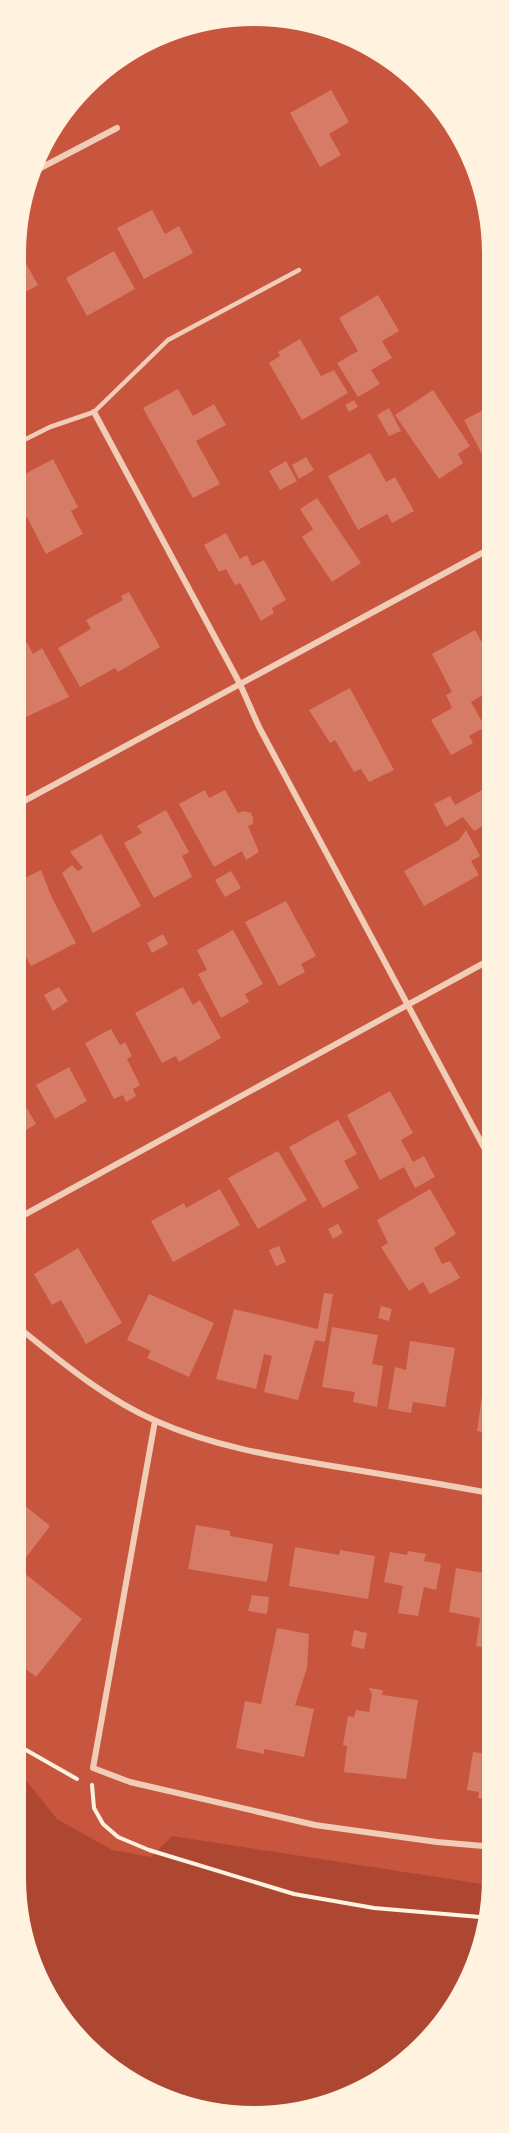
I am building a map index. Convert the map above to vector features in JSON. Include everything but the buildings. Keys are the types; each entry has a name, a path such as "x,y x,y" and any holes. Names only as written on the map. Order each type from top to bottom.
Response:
{"street":[{"path":"39,169 117,128"},
{"path":"94,412 486,1151"},
{"path":"22,802 486,551"},
{"path":"22,1216 486,962"},
{"path":"22,1330 115,1400 155,1421 191,1435 248,1451 486,1492"},
{"path":"155,1421 93,1768 130,1782 315,1825 486,1846"}],"lane":[{"path":"22,441 50,427 94,412 168,340 299,270"}],"path":[{"path":"22,1748 92,1787"},
{"path":"93,1768 94,1808 103,1824 118,1837 148,1850 294,1894 374,1908 483,1917"}],"shaded area":[{"path":"22,1775 57,1819 112,1850 151,1857 172,1836 486,1885 485,1909 479,1939 463,1981 439,2020 419,2043 396,2063 357,2087 315,2103 270,2110 224,2109 194,2103 152,2087 113,2063 90,2043 70,2020 40,1967 30,1939 24,1909"}]}
